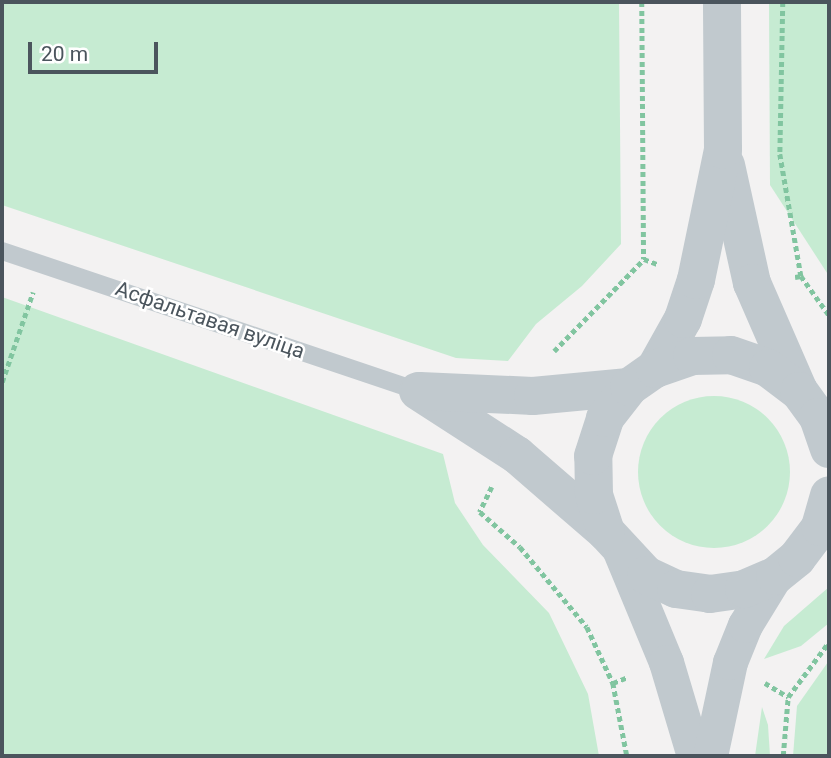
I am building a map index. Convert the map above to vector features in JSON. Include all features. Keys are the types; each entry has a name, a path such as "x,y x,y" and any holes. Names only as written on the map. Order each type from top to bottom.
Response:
{"street":[{"path":"722,2 723,150 752,283 819,421"},
{"path":"694,756 666,662 594,495 593,456 605,418 642,378 683,320 696,280 723,150"},
{"path":"418,391 533,396 642,378 692,356 731,355 768,368 819,421"},
{"path":"418,391 517,455 646,575 677,589 710,594 744,589 801,563"},
{"path":"710,756 730,662 745,625 801,563 820,527 829,495"}],"lane":[{"name":"Асфальтавая вуліца","path":"2,251 418,391"}],"path":[{"path":"783,2 780,154 802,276"},
{"path":"549,356 644,259"},
{"path":"2,382 43,264"},
{"path":"480,512 520,547 587,627 613,683 627,756"},
{"path":"827,643 829,651"},
{"path":"783,756 788,697 827,643"}],"green space":[{"path":"2,2 619,2 621,244 582,286 536,324 508,361 456,358 2,205"},
{"path":"769,2 829,2 829,276 770,185"},
{"path":"2,297 443,454 455,503 483,545 549,613 588,694 599,756 2,756"},
{"path":"714,396 743,402 768,418 784,443 790,472 784,501 768,526 743,542 714,548 685,542 660,526 644,501 638,472 644,443 660,418 685,402"},
{"path":"829,587 829,623 801,646 764,659 784,626"},
{"path":"828,662 829,756 793,756 797,706"},
{"path":"762,707 768,725 770,756 755,756"}]}
